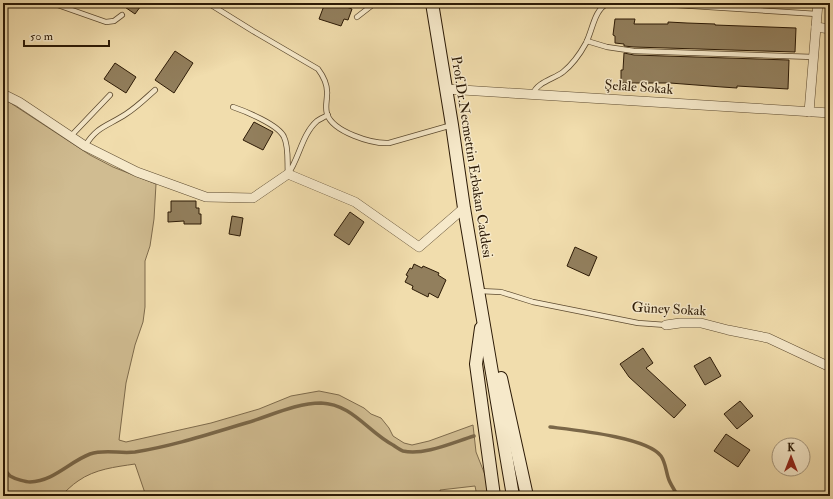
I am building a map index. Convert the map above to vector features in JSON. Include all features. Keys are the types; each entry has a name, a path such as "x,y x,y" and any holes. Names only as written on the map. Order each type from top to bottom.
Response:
{"main road":[{"name":"Prof.Dr.Necmettin Erbakan Caddesi","path":"430,4 446,89 464,208 513,496"},
{"name":"Prof.Dr.Necmettin Erbakan Caddesi","path":"483,315 476,364 494,496"},
{"name":"Prof.Dr.Necmettin Erbakan Caddesi","path":"483,315 497,358 527,496"}],"street":[{"path":"809,112 818,3"},
{"path":"816,28 830,29"},
{"name":"Şelale Sokak","path":"446,89 830,113"},
{"path":"3,94 19,102 85,146 137,172 206,197 253,198 288,174 355,202 419,247 464,208"},
{"name":"Güney Sokak","path":"666,325 701,323 768,338 830,367"}],"lane":[{"path":"52,3 106,22 114,21 122,15"},
{"path":"208,3 318,69 324,76 326,84 326,105 328,115 333,122 348,133 367,141 380,144 389,143 452,125"},
{"path":"357,17 375,3"},
{"path":"534,94 537,87 559,75 568,68 582,51 598,11 608,3"},
{"path":"645,3 710,5 817,14"},
{"path":"587,40 608,47 634,51 814,57"},
{"path":"85,146 99,129 138,106 155,90"},
{"path":"70,137 110,95"},
{"path":"233,107 247,112 278,129 284,135 286,142 288,174"},
{"path":"288,174 293,168 311,129 317,121 328,115"},
{"name":"Güney Sokak","path":"478,291 501,292 533,302 642,324 666,325"}],"shaded area":[{"path":"3,98 90,155 113,167 156,184 154,219 150,246 145,261 145,307 143,322 135,345 126,383 119,440 126,442 211,423 259,409 291,396 319,391 339,395 364,408 371,414 381,418 393,436 404,443 412,445 429,441 473,425 476,452 489,485 491,496 477,496 475,486 440,490 441,496 146,496 135,464 105,469 91,474 69,488 61,496 3,496"}],"building":[{"path":"119,3 143,3 135,14"},
{"path":"325,3 340,7 341,5 352,9 348,20 344,19 341,26 319,19"},
{"path":"615,19 635,19 634,24 668,24 668,22 796,28 795,52 624,46 624,44 615,43 615,36 613,35"},
{"path":"175,51 193,63 174,93 155,80"},
{"path":"624,53 634,55 789,60 788,89 737,86 737,88 670,83 621,83 621,70 623,70"},
{"path":"115,63 136,77 126,93 104,79"},
{"path":"254,122 273,132 263,150 243,140"},
{"path":"171,201 196,201 196,208 199,208 199,214 201,214 201,224 184,224 184,221 168,222 168,212 171,212"},
{"path":"350,212 364,222 349,245 334,235"},
{"path":"232,216 243,218 240,236 229,234"},
{"path":"575,247 597,257 589,276 567,266"},
{"path":"414,264 439,273 438,275 446,280 438,298 429,293 428,297 412,289 413,286 405,282 408,276 406,275 410,268 412,269"},
{"path":"643,348 653,363 646,368 686,405 674,418 629,377 620,364"},
{"path":"710,357 721,376 705,385 694,366"},
{"path":"740,401 753,416 737,429 724,414"},
{"path":"726,434 750,450 738,467 714,451"}],"waterway":[{"path":"3,467 10,476 20,480 28,482 39,481 54,475 82,457 90,454 101,452 135,452 163,446 255,420 293,407 321,403 342,408 351,413 384,440 403,451 420,452 448,445 474,436"},
{"path":"550,427 592,432 626,439 653,449 663,459 669,480 678,496"}]}
